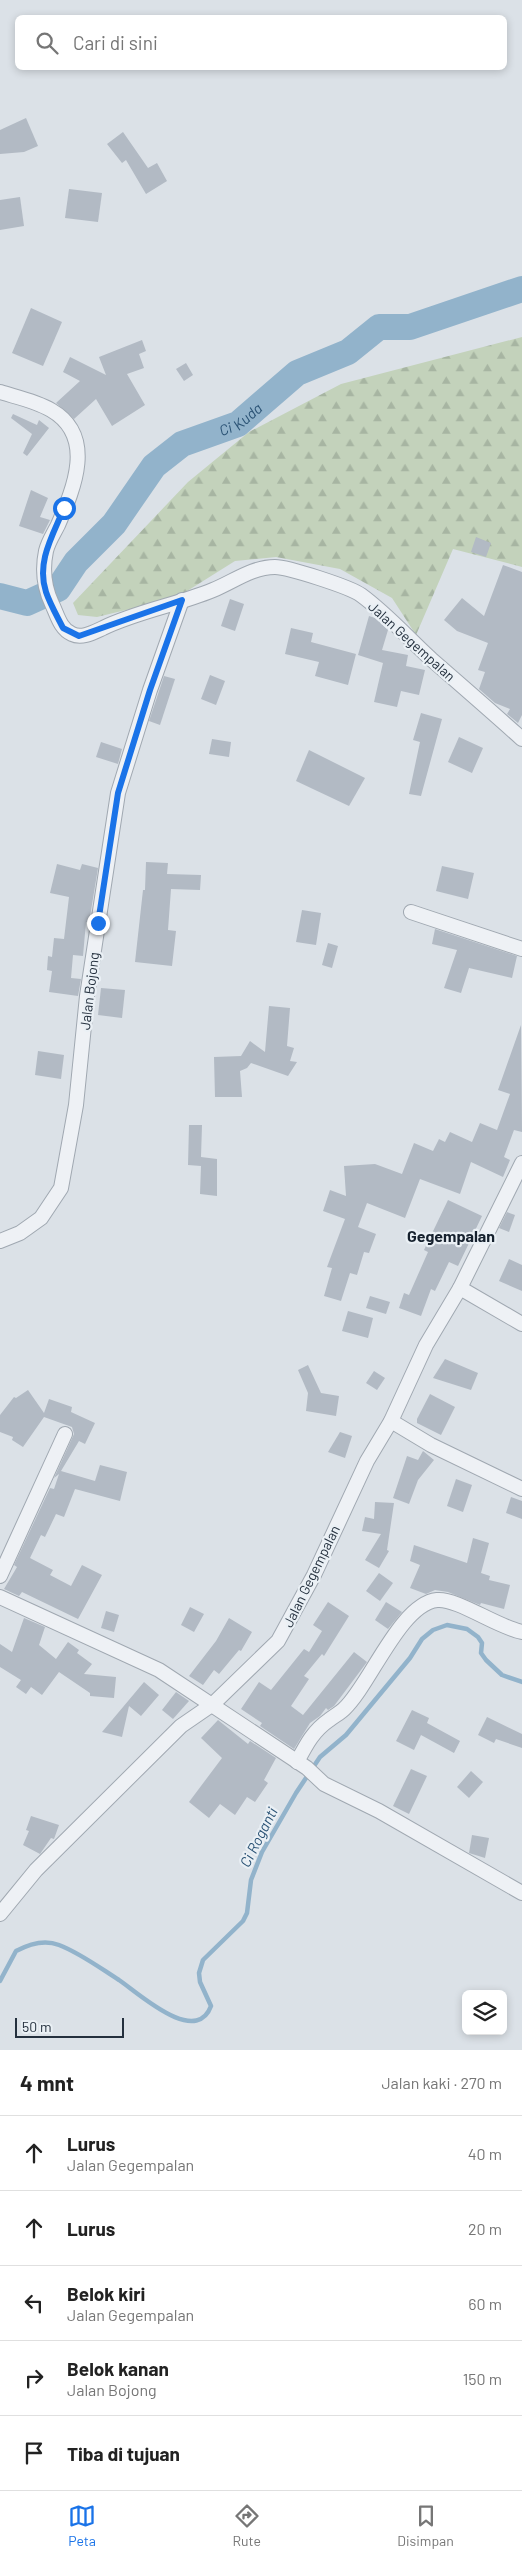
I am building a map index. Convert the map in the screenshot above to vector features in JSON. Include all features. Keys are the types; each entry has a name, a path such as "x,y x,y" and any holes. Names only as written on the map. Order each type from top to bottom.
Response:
{"street":[{"name":"Jalan Gegempalan","path":"0,392 50,409 61,417 75,437 78,452 78,468 73,487 46,549 43,568 46,591 63,628 79,636 213,590 240,576 275,567 317,578 360,594 404,631 430,658 522,739"},
{"name":"Jalan Bojong","path":"0,1240 20,1233 41,1218 61,1188 76,1105 88,996 118,793 150,690 182,600"},
{"path":"411,912 522,949"},
{"name":"Jalan Gegempalan","path":"0,1914 36,1870 174,1733 213,1704 278,1642 314,1575 367,1462 391,1421 426,1345 460,1288 522,1163"},
{"path":"460,1288 522,1324"},
{"path":"391,1421 432,1445 522,1489"},
{"path":"0,1576 65,1434"},
{"path":"0,1597 159,1670 213,1704 302,1765 324,1784 379,1811 522,1893"},
{"path":"302,1765 310,1736 345,1708 403,1623 426,1604 436,1600 447,1601 488,1621 522,1632"}],"green space":[{"path":"522,337 522,567 453,549 416,635 392,598 340,569 276,557 235,561 184,593 130,609 97,617 78,615 73,603 188,482 249,432 341,384"}],"building":[{"path":"26,118 38,146 24,152 0,154 0,130"},
{"path":"123,132 148,168 157,163 167,181 146,194 126,160 122,163 107,144"},
{"path":"69,189 102,193 98,222 65,218"},
{"path":"20,197 24,226 0,230 0,200"},
{"path":"31,308 62,322 43,366 12,353"},
{"path":"142,340 146,351 139,354 144,368 127,374 145,405 112,426 96,399 74,419 56,403 80,381 63,372 70,357 106,375 99,357"},
{"path":"186,363 193,375 184,381 176,369"},
{"path":"13,414 37,425 39,420 49,428 27,456 23,453 32,434 11,418"},
{"path":"31,490 48,498 40,517 50,520 43,534 19,526"},
{"path":"476,537 491,543 486,557 471,552"},
{"path":"503,565 522,572 522,715 518,723 507,714 510,709 495,703 479,689 485,672 478,670 488,643 457,631 444,620 462,598 484,616"},
{"path":"230,599 244,604 235,631 221,626"},
{"path":"369,616 375,618 388,630 382,650 408,655 406,666 425,670 419,695 401,691 397,707 374,702 383,663 358,655"},
{"path":"291,628 313,633 311,642 356,654 348,685 315,676 319,662 285,654"},
{"path":"210,675 225,681 216,705 201,699"},
{"path":"164,676 175,679 160,725 149,721"},
{"path":"421,713 442,719 421,796 409,794 420,742 413,740"},
{"path":"459,737 483,748 472,773 448,762"},
{"path":"212,739 231,742 229,757 209,754"},
{"path":"101,742 122,749 118,764 96,757"},
{"path":"309,750 365,778 349,806 296,781"},
{"path":"146,862 168,863 167,874 201,875 200,890 171,889 168,930 176,931 172,966 135,962 143,890 145,890"},
{"path":"57,864 80,870 82,864 98,868 89,923 86,922 83,956 73,955 71,978 81,979 78,996 49,992 52,971 47,970 48,956 52,957 54,938 64,939 69,897 50,893"},
{"path":"442,866 474,873 468,899 436,891"},
{"path":"302,910 321,913 316,945 296,942"},
{"path":"435,929 517,956 512,978 469,968 461,993 444,988 457,950 432,944"},
{"path":"328,943 338,946 332,968 322,965"},
{"path":"101,988 125,990 122,1018 98,1015"},
{"path":"269,1006 290,1008 287,1046 294,1048 290,1061 297,1062 288,1076 251,1063 247,1068 240,1071 242,1097 215,1097 214,1057 241,1056 250,1041 265,1052"},
{"path":"521,1025 522,1132 514,1130 504,1157 510,1160 503,1177 471,1162 460,1194 420,1179 405,1218 367,1203 358,1227 376,1234 369,1253 364,1252 357,1275 350,1273 341,1301 324,1296 332,1268 327,1267 345,1219 323,1211 330,1190 346,1196 344,1166 375,1164 402,1174 414,1143 433,1151 439,1139 445,1142 450,1132 472,1142 480,1123 497,1130 510,1094 498,1090"},
{"path":"38,1051 64,1055 61,1079 35,1075"},
{"path":"189,1125 202,1125 201,1157 217,1159 217,1196 200,1194 201,1166 188,1165"},
{"path":"448,1200 482,1216 458,1266 449,1262 435,1291 431,1289 421,1316 399,1308 404,1293 409,1295 428,1252 424,1250"},
{"path":"507,1212 515,1215 509,1232 499,1228"},
{"path":"509,1259 522,1265 522,1291 499,1281"},
{"path":"370,1296 390,1302 386,1314 366,1308"},
{"path":"348,1311 373,1318 368,1338 342,1331"},
{"path":"445,1359 478,1373 471,1390 433,1378"},
{"path":"308,1365 321,1393 339,1396 336,1416 306,1411 308,1393 298,1370"},
{"path":"374,1371 385,1378 377,1390 366,1383"},
{"path":"28,1390 44,1413 49,1399 72,1407 71,1412 95,1423 85,1444 79,1441 61,1471 95,1481 100,1465 127,1472 120,1501 75,1489 64,1517 56,1514 45,1537 41,1535 30,1558 53,1570 50,1575 71,1586 82,1565 102,1575 78,1619 22,1592 19,1596 4,1589 17,1567 14,1565 50,1488 54,1489 59,1474 54,1478 74,1434 72,1427 44,1417 23,1447 12,1440 13,1437 0,1432 0,1415 14,1397 16,1398"},
{"path":"430,1394 455,1407 441,1435 417,1423 417,1419"},
{"path":"340,1432 352,1436 345,1458 328,1452"},
{"path":"423,1451 434,1460 418,1480 409,1504 393,1498 407,1456 418,1460"},
{"path":"456,1479 472,1485 463,1512 447,1506"},
{"path":"511,1497 522,1501 522,1519 506,1513"},
{"path":"375,1502 394,1503 387,1550 389,1551 379,1568 365,1560 381,1534 362,1531 365,1517 374,1519"},
{"path":"473,1538 489,1543 481,1573 490,1576 489,1580 510,1585 504,1609 481,1603 480,1605 448,1592 435,1590 426,1594 410,1588 420,1565 410,1561 414,1545 467,1563"},
{"path":"379,1573 393,1583 380,1601 366,1591"},
{"path":"328,1602 349,1616 324,1656 322,1654 304,1676 309,1679 291,1706 303,1715 354,1652 367,1662 334,1706 328,1710 326,1708 320,1716 310,1723 294,1749 260,1726 262,1723 241,1709 259,1682 271,1690 304,1649 309,1652 322,1631 313,1625"},
{"path":"386,1602 402,1612 388,1629 375,1620"},
{"path":"190,1607 204,1614 194,1632 181,1625"},
{"path":"106,1611 119,1615 114,1632 101,1628"},
{"path":"24,1618 45,1627 39,1645 56,1659 68,1642 79,1650 77,1653 92,1664 84,1674 116,1677 114,1698 90,1696 90,1693 59,1672 42,1695 31,1687 26,1694 16,1687 21,1680 0,1667 0,1644 12,1652"},
{"path":"229,1618 252,1632 241,1651 239,1650 219,1674 214,1670 203,1685 189,1676 216,1641"},
{"path":"144,1682 159,1695 141,1716 129,1706 122,1737 102,1732"},
{"path":"176,1692 189,1701 173,1719 162,1710"},
{"path":"412,1710 429,1718 427,1723 460,1741 454,1753 421,1735 414,1750 396,1741"},
{"path":"487,1717 522,1734 522,1748 496,1739 494,1743 478,1735"},
{"path":"218,1720 248,1744 250,1741 276,1758 264,1780 268,1783 255,1802 247,1797 235,1815 220,1804 209,1818 189,1802 222,1758 201,1738"},
{"path":"411,1769 427,1776 409,1814 393,1806"},
{"path":"471,1771 483,1782 469,1798 457,1787"},
{"path":"31,1816 59,1825 54,1839 51,1838 40,1854 23,1845 29,1831 26,1830"},
{"path":"472,1835 489,1838 485,1858 469,1853"}],"waterway":[{"name":"Ci Kuda","path":"0,596 27,603 58,589 76,562 114,524 154,466 182,444 238,424 297,373 348,352 379,327 410,327 522,289"},
{"name":"Ci Roganti","path":"0,1981 16,1951 26,1946 48,1942 67,1948 90,1961 166,2013 180,2019 193,2021 203,2017 211,2006 200,1982 199,1973 203,1960 243,1921 247,1913 251,1880 262,1852 296,1793 320,1757 346,1735 410,1658 422,1639 433,1630 447,1625 467,1629 478,1637 482,1643 481,1653 486,1660 502,1675 522,1682"}],"district":[{"name":"Gegempalan","path":"451,1235"}],"route":[{"path":"64,508 46,549 43,568 46,591 63,628 72,635 90,634 114,623 182,600 130,750 118,793 98,923"}]}
